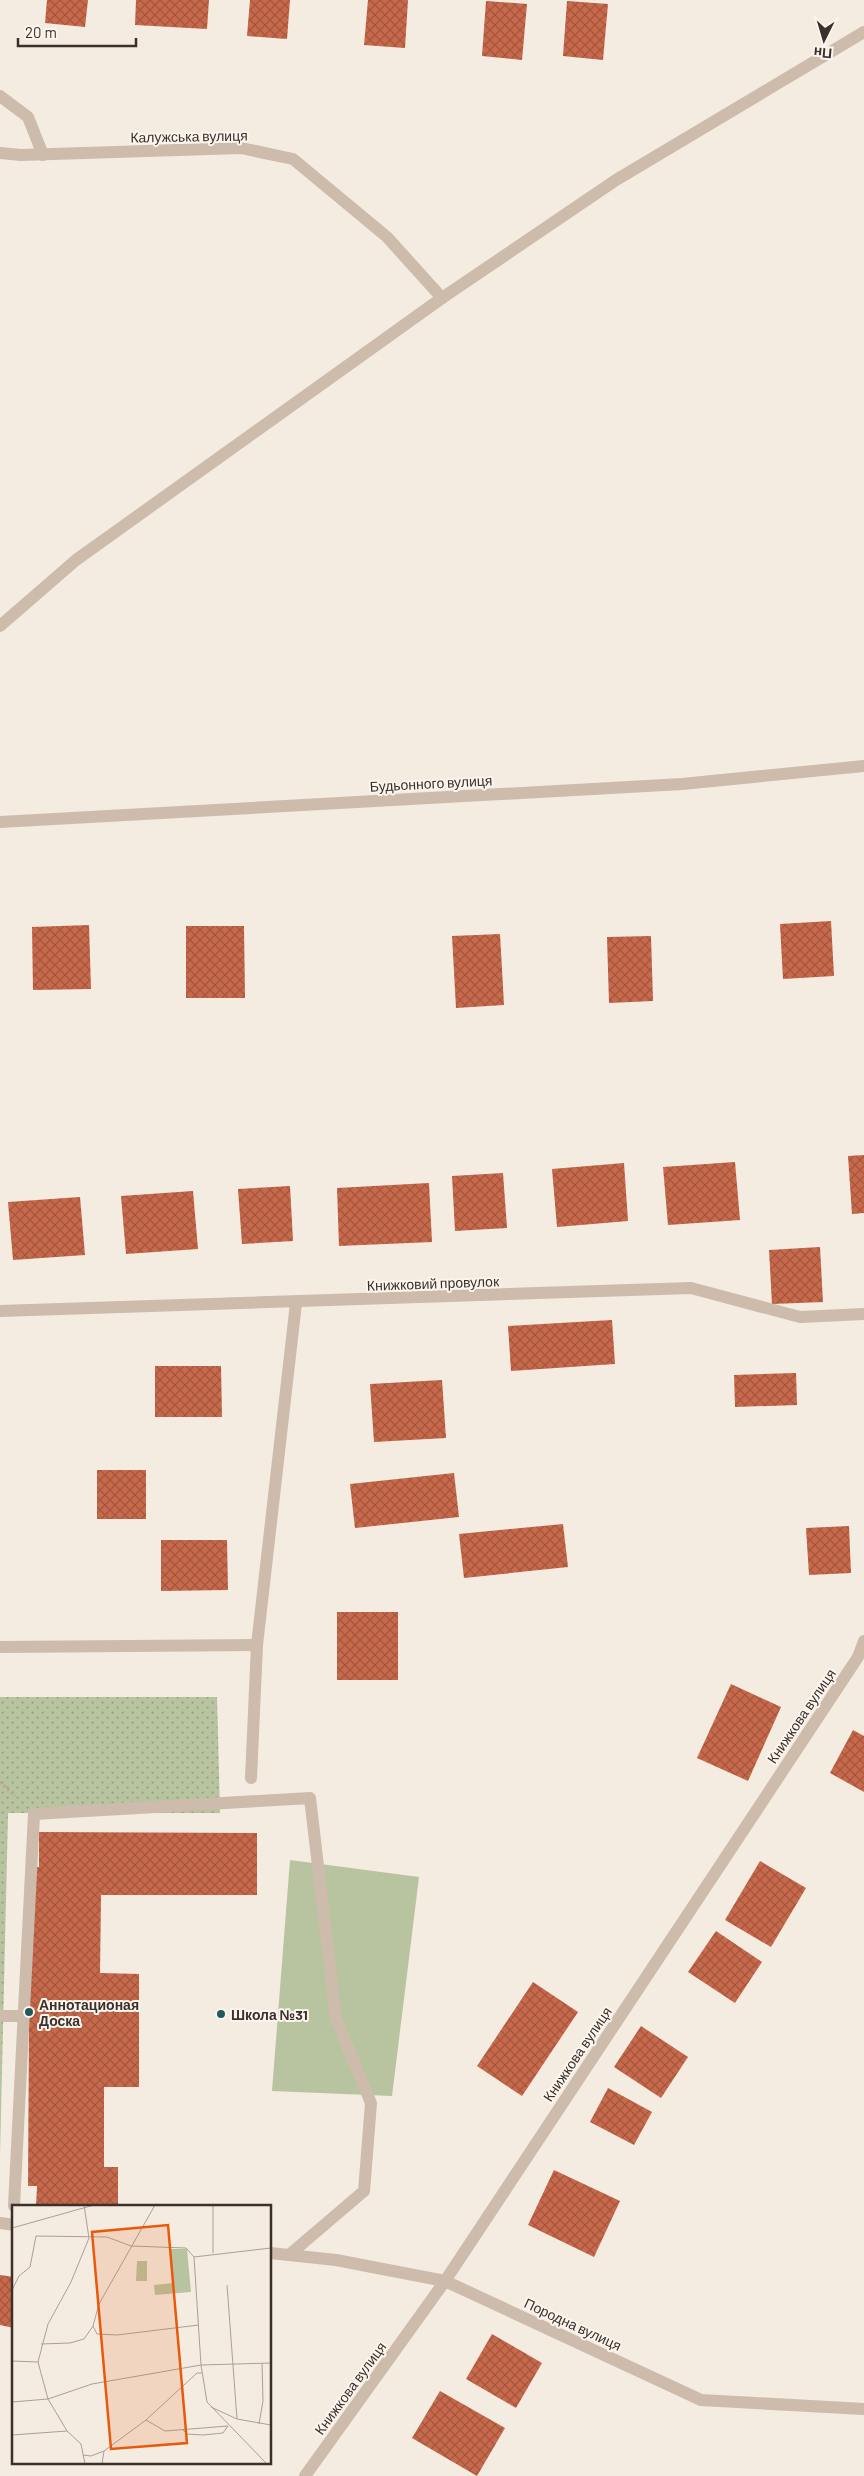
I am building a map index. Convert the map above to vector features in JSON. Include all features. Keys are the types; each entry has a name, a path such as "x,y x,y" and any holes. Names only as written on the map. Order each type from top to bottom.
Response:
{"street":[{"path":"0,626 76,560 442,298 616,180 864,32"},
{"path":"0,96 28,117 43,155"},
{"name":"Калужська вулиця","path":"0,154 43,155 241,148 293,159 387,237 442,298"},
{"name":"Будьонного вулиця","path":"0,822 682,784 864,766"},
{"name":"Книжковий провулок","path":"0,1312 691,1288 800,1317 864,1314"},
{"path":"251,1778 256,1645 296,1303"},
{"name":"Книжкова вулиця","path":"305,2476 445,2281 858,1657 864,1641"},
{"path":"0,1647 256,1645"},
{"path":"14,2205 34,1814 310,1798 336,2019 371,2103 364,2192 289,2255"},
{"path":"0,2016 24,2016"},
{"name":"Породна вулиця","path":"271,2253 336,2260 445,2281 701,2400 864,2409"}],"green space":[{"path":"0,1697 217,1697 220,1813 8,1813 0,2156"},
{"path":"290,1860 419,1877 392,2096 272,2091"}],"building":[{"path":"47,0 88,0 85,27 45,23"},
{"path":"136,0 209,0 207,29 135,25"},
{"path":"250,0 290,0 287,39 247,36"},
{"path":"368,0 408,0 405,48 364,45"},
{"path":"486,1 527,4 522,60 482,56"},
{"path":"567,1 608,4 603,60 563,56"},
{"path":"831,921 834,976 783,979 780,924"},
{"path":"89,925 91,989 33,990 32,927"},
{"path":"186,926 244,926 245,998 186,998"},
{"path":"500,934 504,1005 456,1008 452,936"},
{"path":"651,936 653,1001 609,1003 607,937"},
{"path":"864,1155 864,1213 852,1214 848,1156"},
{"path":"735,1162 740,1220 668,1225 663,1167"},
{"path":"624,1163 628,1221 557,1227 552,1169"},
{"path":"503,1173 507,1228 455,1231 452,1176"},
{"path":"429,1183 432,1242 339,1246 337,1188"},
{"path":"290,1186 293,1241 242,1244 238,1189"},
{"path":"193,1191 198,1249 126,1254 121,1196"},
{"path":"80,1197 85,1255 13,1260 8,1202"},
{"path":"820,1247 823,1302 772,1304 769,1250"},
{"path":"612,1320 615,1364 511,1371 508,1326"},
{"path":"155,1366 221,1366 222,1417 155,1417"},
{"path":"796,1373 797,1405 735,1407 734,1375"},
{"path":"442,1380 446,1438 374,1442 370,1384"},
{"path":"97,1470 146,1470 146,1519 97,1519"},
{"path":"454,1473 459,1517 355,1528 350,1484"},
{"path":"563,1524 568,1567 464,1578 459,1534"},
{"path":"849,1526 851,1573 809,1575 806,1528"},
{"path":"161,1540 227,1540 228,1590 161,1591"},
{"path":"337,1612 398,1612 398,1680 337,1680"},
{"path":"731,1684 781,1707 748,1781 697,1758"},
{"path":"853,1730 864,1736 864,1792 830,1773"},
{"path":"39,1832 257,1833 257,1895 101,1895 100,1973 139,1974 139,2087 104,2087 104,2167 118,2167 118,2205 36,2205 37,2186 28,2186 30,1867 39,1867"},
{"path":"760,1861 806,1888 771,1947 725,1920"},
{"path":"716,1931 762,1962 735,2003 688,1972"},
{"path":"533,1982 578,2012 522,2096 477,2066"},
{"path":"641,2026 688,2057 661,2098 614,2067"},
{"path":"608,2088 652,2112 634,2145 590,2122"},
{"path":"554,2170 620,2201 594,2257 528,2225"},
{"path":"0,2275 12,2277 12,2328 0,2325"},
{"path":"492,2334 542,2363 516,2408 466,2379"},
{"path":"440,2391 505,2428 477,2476 412,2438"}],"place":[{"name":"Аннотационая Доска","path":"29,2012"},
{"name":"Школа №31","path":"221,2014"}]}
